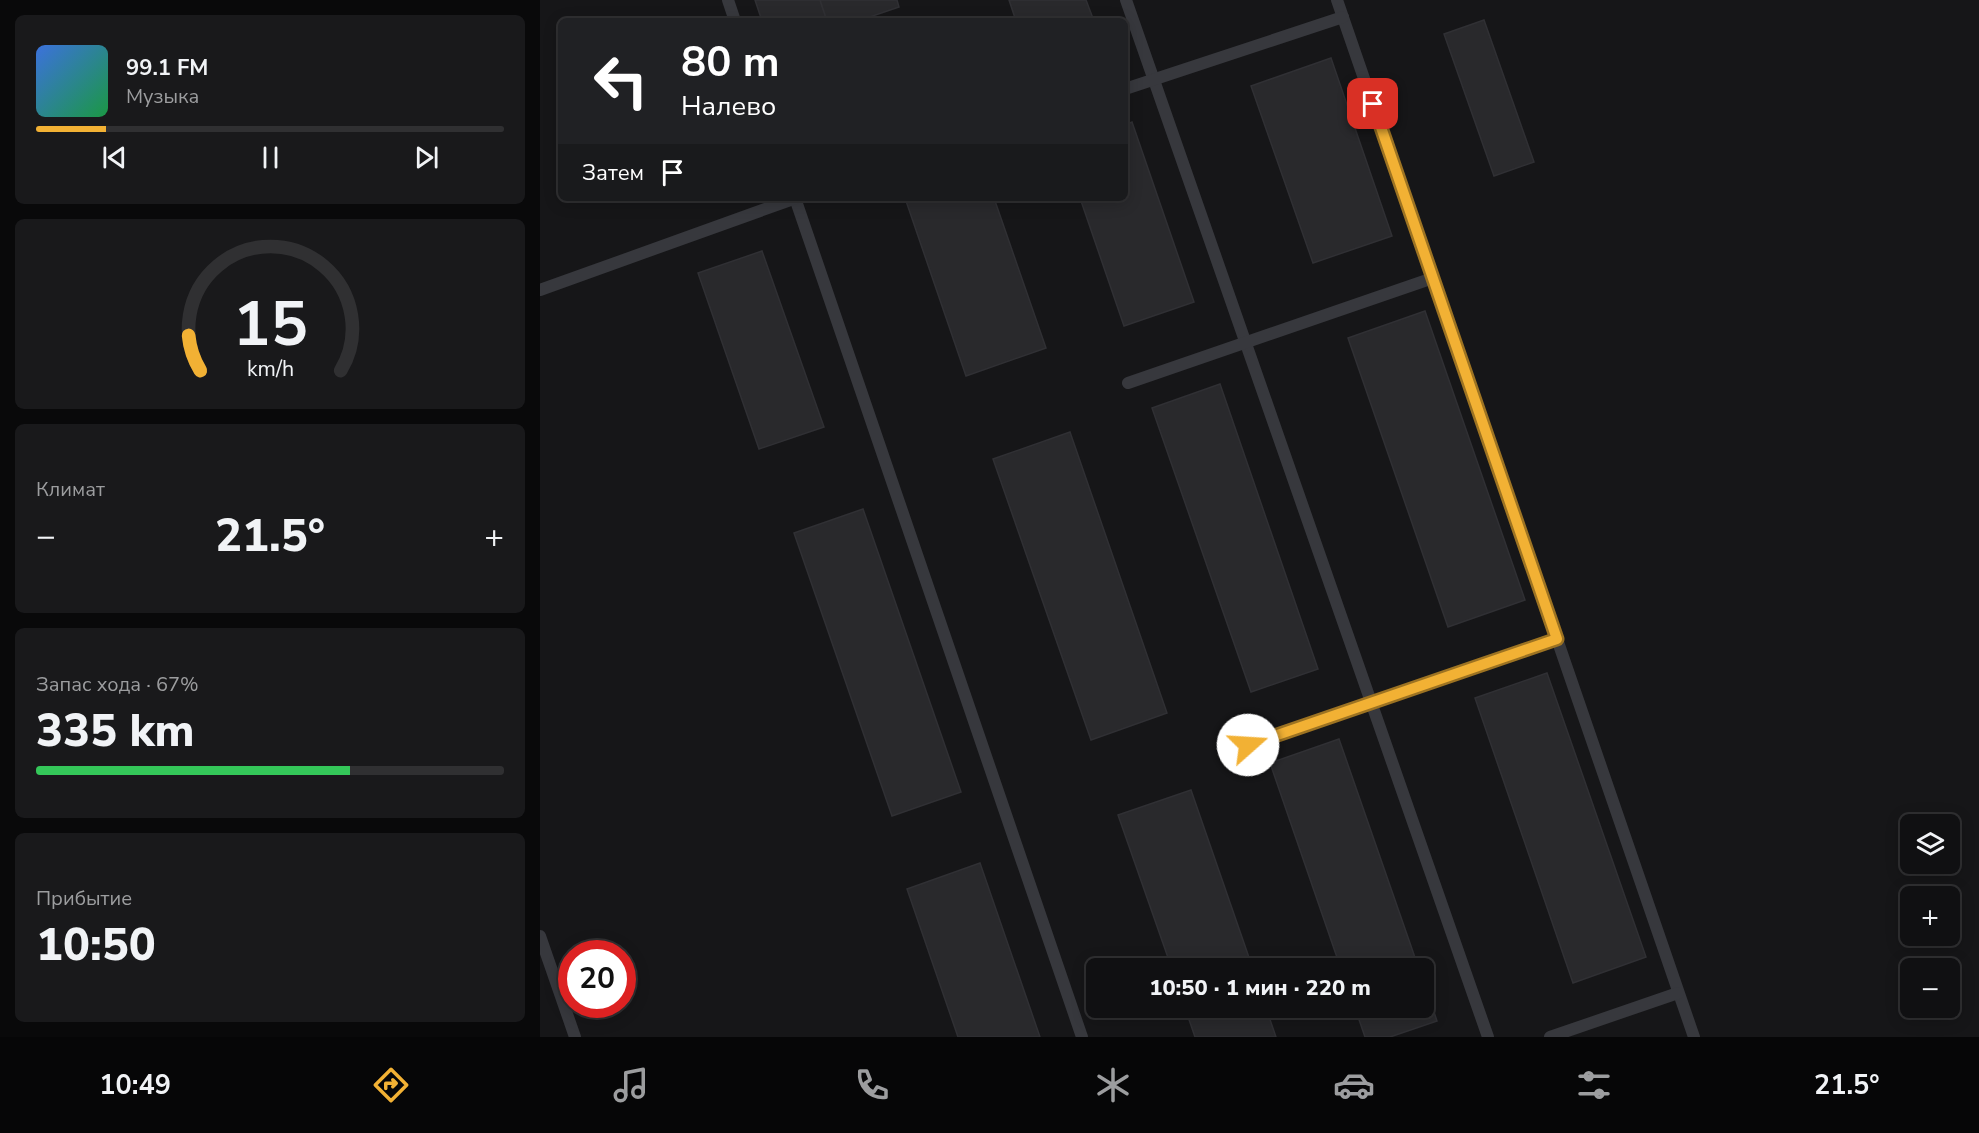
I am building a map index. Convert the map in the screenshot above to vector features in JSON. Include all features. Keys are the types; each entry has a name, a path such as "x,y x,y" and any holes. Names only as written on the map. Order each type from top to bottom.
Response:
{"lane":[{"path":"728,0 734,18"},
{"path":"1126,0 1152,80 1488,1037"},
{"path":"1337,0 1694,1037"},
{"path":"1128,88 1343,17"},
{"path":"540,290 788,201"},
{"path":"797,201 1082,1037"},
{"path":"1128,383 1433,278"},
{"path":"1248,745 1557,639"},
{"path":"540,936 575,1037"},
{"path":"1550,1037 1678,993"}],"building":[{"path":"755,0 820,0 826,18 761,18"},
{"path":"820,0 897,0 899,7 867,18 826,18"},
{"path":"1009,0 1086,0 1093,18 1015,18"},
{"path":"1484,20 1534,162 1494,176 1444,34"},
{"path":"1331,58 1392,236 1313,263 1251,86"},
{"path":"1132,122 1194,302 1124,326 1081,201 1128,201 1128,124"},
{"path":"906,201 995,201 1046,348 966,376"},
{"path":"762,251 824,427 759,449 698,273"},
{"path":"1425,311 1525,600 1448,627 1348,338"},
{"path":"1220,384 1318,669 1251,692 1152,408"},
{"path":"1070,432 1167,713 1091,740 993,459"},
{"path":"863,509 961,792 892,816 794,533"},
{"path":"1547,673 1646,957 1573,983 1475,698"},
{"path":"1339,739 1415,958 1337,958 1270,763"},
{"path":"1191,790 1249,958 1168,958 1118,815"},
{"path":"980,863 1040,1037 958,1037 907,889"},
{"path":"1434,1012 1437,1021 1390,1037 1365,1037 1358,1018 1434,1018"},
{"path":"1188,1018 1269,1018 1276,1037 1195,1037"}],"route":[{"path":"1248,745 1557,639 1373,104"}]}
